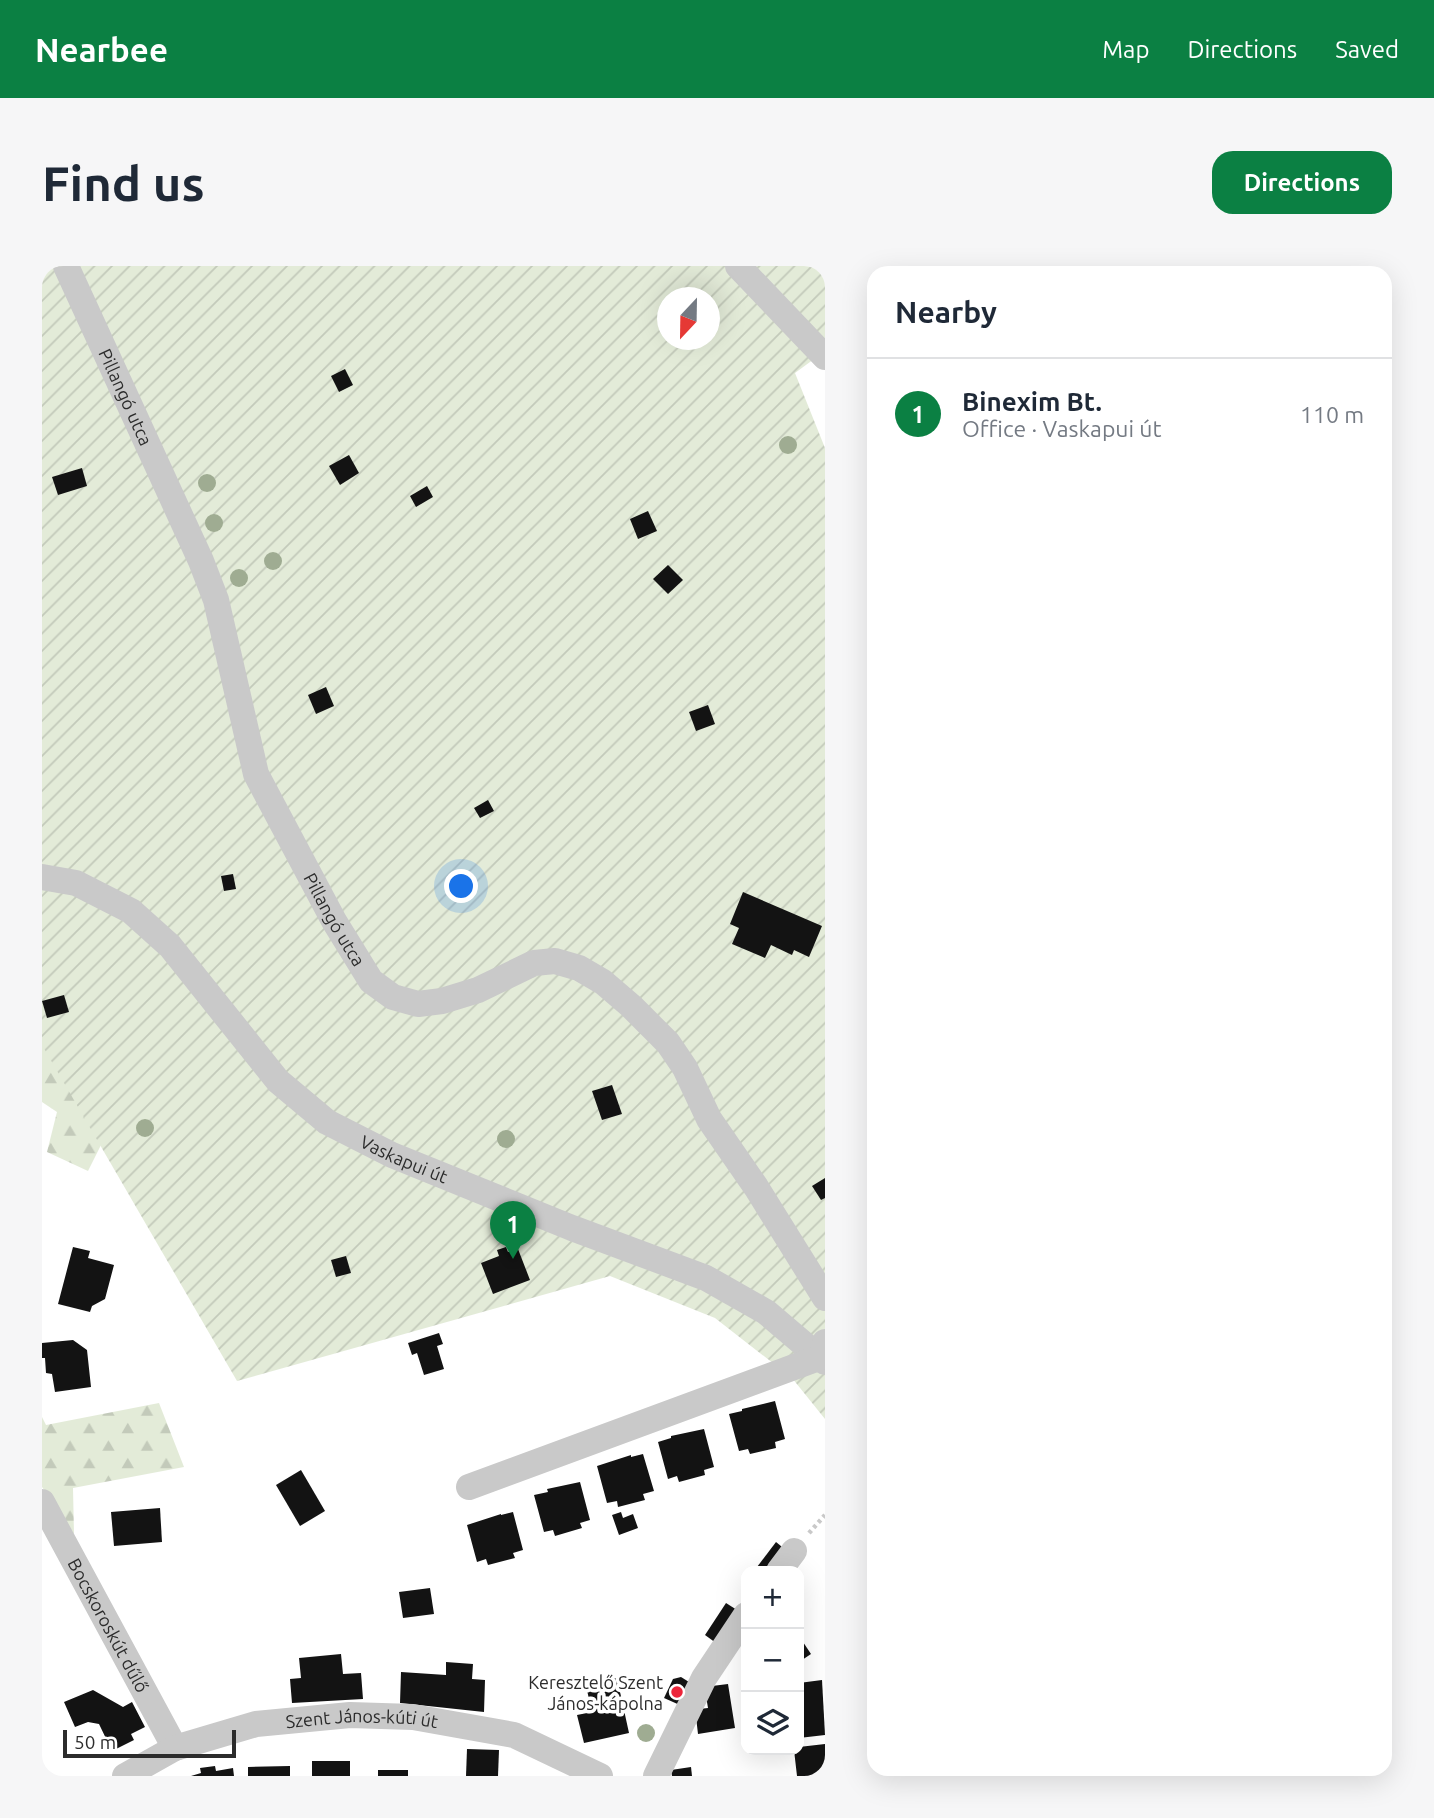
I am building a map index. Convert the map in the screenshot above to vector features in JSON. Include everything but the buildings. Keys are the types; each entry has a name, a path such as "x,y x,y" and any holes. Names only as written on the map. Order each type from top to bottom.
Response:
{"street":[{"name":"Pillangó utca","path":"66,266 201,561 216,600 256,774 334,921 371,981 393,997 418,1004 442,1001 478,990 534,962 555,961 579,968 603,982 668,1043 685,1068 709,1119 825,1298"},
{"path":"738,266 825,357"},
{"name":"Vaskapui út","path":"42,877 76,883 131,911 170,946 278,1081 327,1122 392,1155 572,1228 706,1278 766,1312 824,1353"},
{"path":"469,1487 824,1353"},
{"name":"Bocskoroskút dűlő","path":"42,1502 175,1748"},
{"path":"656,1776 704,1678 741,1622"},
{"name":"Szent János-kúti út","path":"125,1776 175,1748 256,1724 350,1715 413,1717 514,1735 600,1776"}],"green space":[{"path":"42,266 825,266 825,351 795,373 825,448 825,1419 792,1378 715,1318 610,1276 237,1381 42,1045"},
{"path":"63,1040 112,1123 88,1171 47,1152 57,1112 42,1102 42,1045"},
{"path":"159,1403 184,1467 73,1488 74,1534 42,1487 42,1417 46,1425"}],"place":[{"name":"Binexim Bt.","path":"513,1259"},
{"name":"Keresztelő Szent János-kápolna","path":"677,1692"}]}
